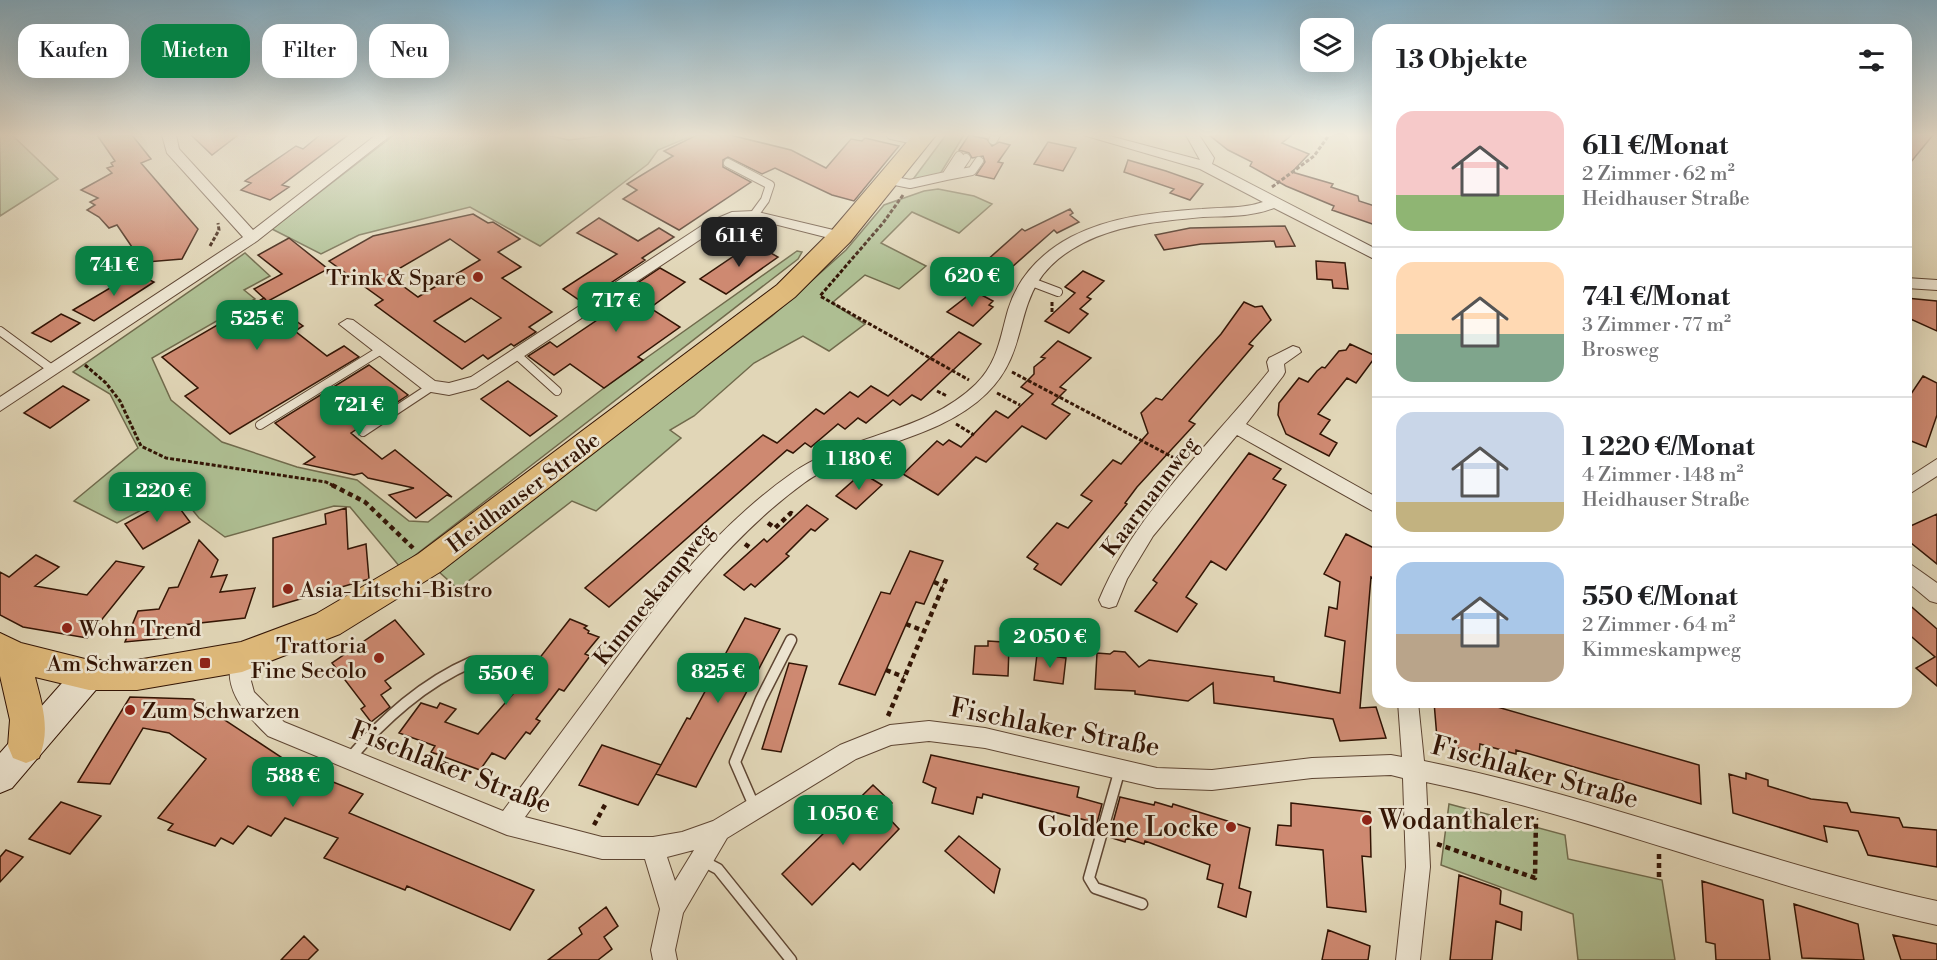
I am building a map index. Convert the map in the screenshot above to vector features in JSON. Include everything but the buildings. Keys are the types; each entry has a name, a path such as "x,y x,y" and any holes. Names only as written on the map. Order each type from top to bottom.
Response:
{"main road":[{"name":"Heidhauser Straße","path":"6,651 89,675 137,675 242,657 328,624 429,563 786,291 900,182"},
{"path":"6,651 28,720 26,746"},
{"path":"0,777 89,675"}],"street":[{"path":"199,180 252,238"},
{"path":"0,405 252,238 328,180"},
{"path":"1232,180 1372,253"},
{"name":"Kimmeskampweg","path":"507,824 672,601 730,533 803,475 835,458 948,415 983,387 1002,366 1029,281 1056,254 1078,239 1103,230 1168,217 1255,210 1268,198"},
{"path":"347,324 431,387 449,389 476,382 711,226 732,217 754,215 841,236"},
{"path":"1912,283 1937,285"},
{"name":"Kaarmannweg","path":"1109,600 1115,583 1134,548 1235,426 1276,372 1275,363 1293,352"},
{"path":"1235,426 1372,504"},
{"path":"1912,485 1937,466"},
{"path":"1912,574 1937,595"},
{"name":"Fischlaker Straße","path":"242,657 239,674 241,690 251,707 276,729 507,824 602,848 653,848 682,843 719,831 848,752 890,735 928,731 985,738 1157,778 1212,780 1312,768 1391,765 1414,769 1536,799 1860,896 1937,913"},
{"path":"1408,960 1417,892 1414,769 1409,708"},
{"path":"660,957 672,909 719,831"},
{"path":"653,848 672,909"}],"lane":[{"path":"754,215 765,200 770,185 760,180"},
{"path":"900,182 917,180"},
{"path":"1029,281 1059,292"},
{"path":"0,331 53,370"},
{"path":"260,425 381,350"},
{"path":"517,355 557,391"},
{"path":"363,432 431,387"},
{"path":"754,808 735,762 761,699 791,640"},
{"path":"349,759 370,734 436,680 472,663 487,666"},
{"path":"1120,769 1089,878 1095,888 1142,904"},
{"path":"701,860 718,869 791,960"}],"path":[{"path":"1268,198 1288,180"},
{"path":"900,182 883,223 820,296 983,387 1020,405"},
{"path":"74,356 104,380 123,402 141,446 166,458 250,469 326,482 336,486 365,502 429,563"},
{"path":"1002,366 1197,470"},
{"path":"890,735 887,718 947,577"},
{"path":"934,582 944,586"},
{"path":"906,624 924,630"},
{"path":"886,670 904,677"},
{"path":"1417,837 1535,878 1536,799"}],"green space":[{"path":"0,180 57,180 0,216"},
{"path":"336,180 627,180 540,246 470,207 359,235 321,254 272,229"},
{"path":"938,189 974,196 992,204 959,233 912,212 881,243 926,266 899,289 865,275 832,303 865,324 829,351 803,336 754,363 694,416 670,430 681,438 596,511 572,501 458,589 438,571 772,316 846,250 884,205 924,191"},
{"path":"797,251 802,252 798,259 400,567 350,507 334,506 225,537 199,518 177,491 117,523 74,501 138,448 110,394 73,372 245,253 270,276 244,290 255,299 152,358 171,400 222,442 297,467 357,480 409,521 428,522 604,388"},
{"path":"1449,804 1565,835 1568,859 1662,880 1675,960 1578,960 1573,914 1441,865"}],"place":[{"name":"Trink & Spare","path":"478,277"},
{"name":"Asia-Litschi-Bistro","path":"288,589"},
{"name":"Wohn Trend","path":"67,628"},
{"name":"Trattoria Fine Secolo","path":"379,658"},
{"name":"Am Schwarzen","path":"205,663"},
{"name":"Zum Schwarzen","path":"130,710"},
{"name":"Wodanthaler","path":"1367,820"},
{"name":"Goldene Locke","path":"1231,827"}]}
